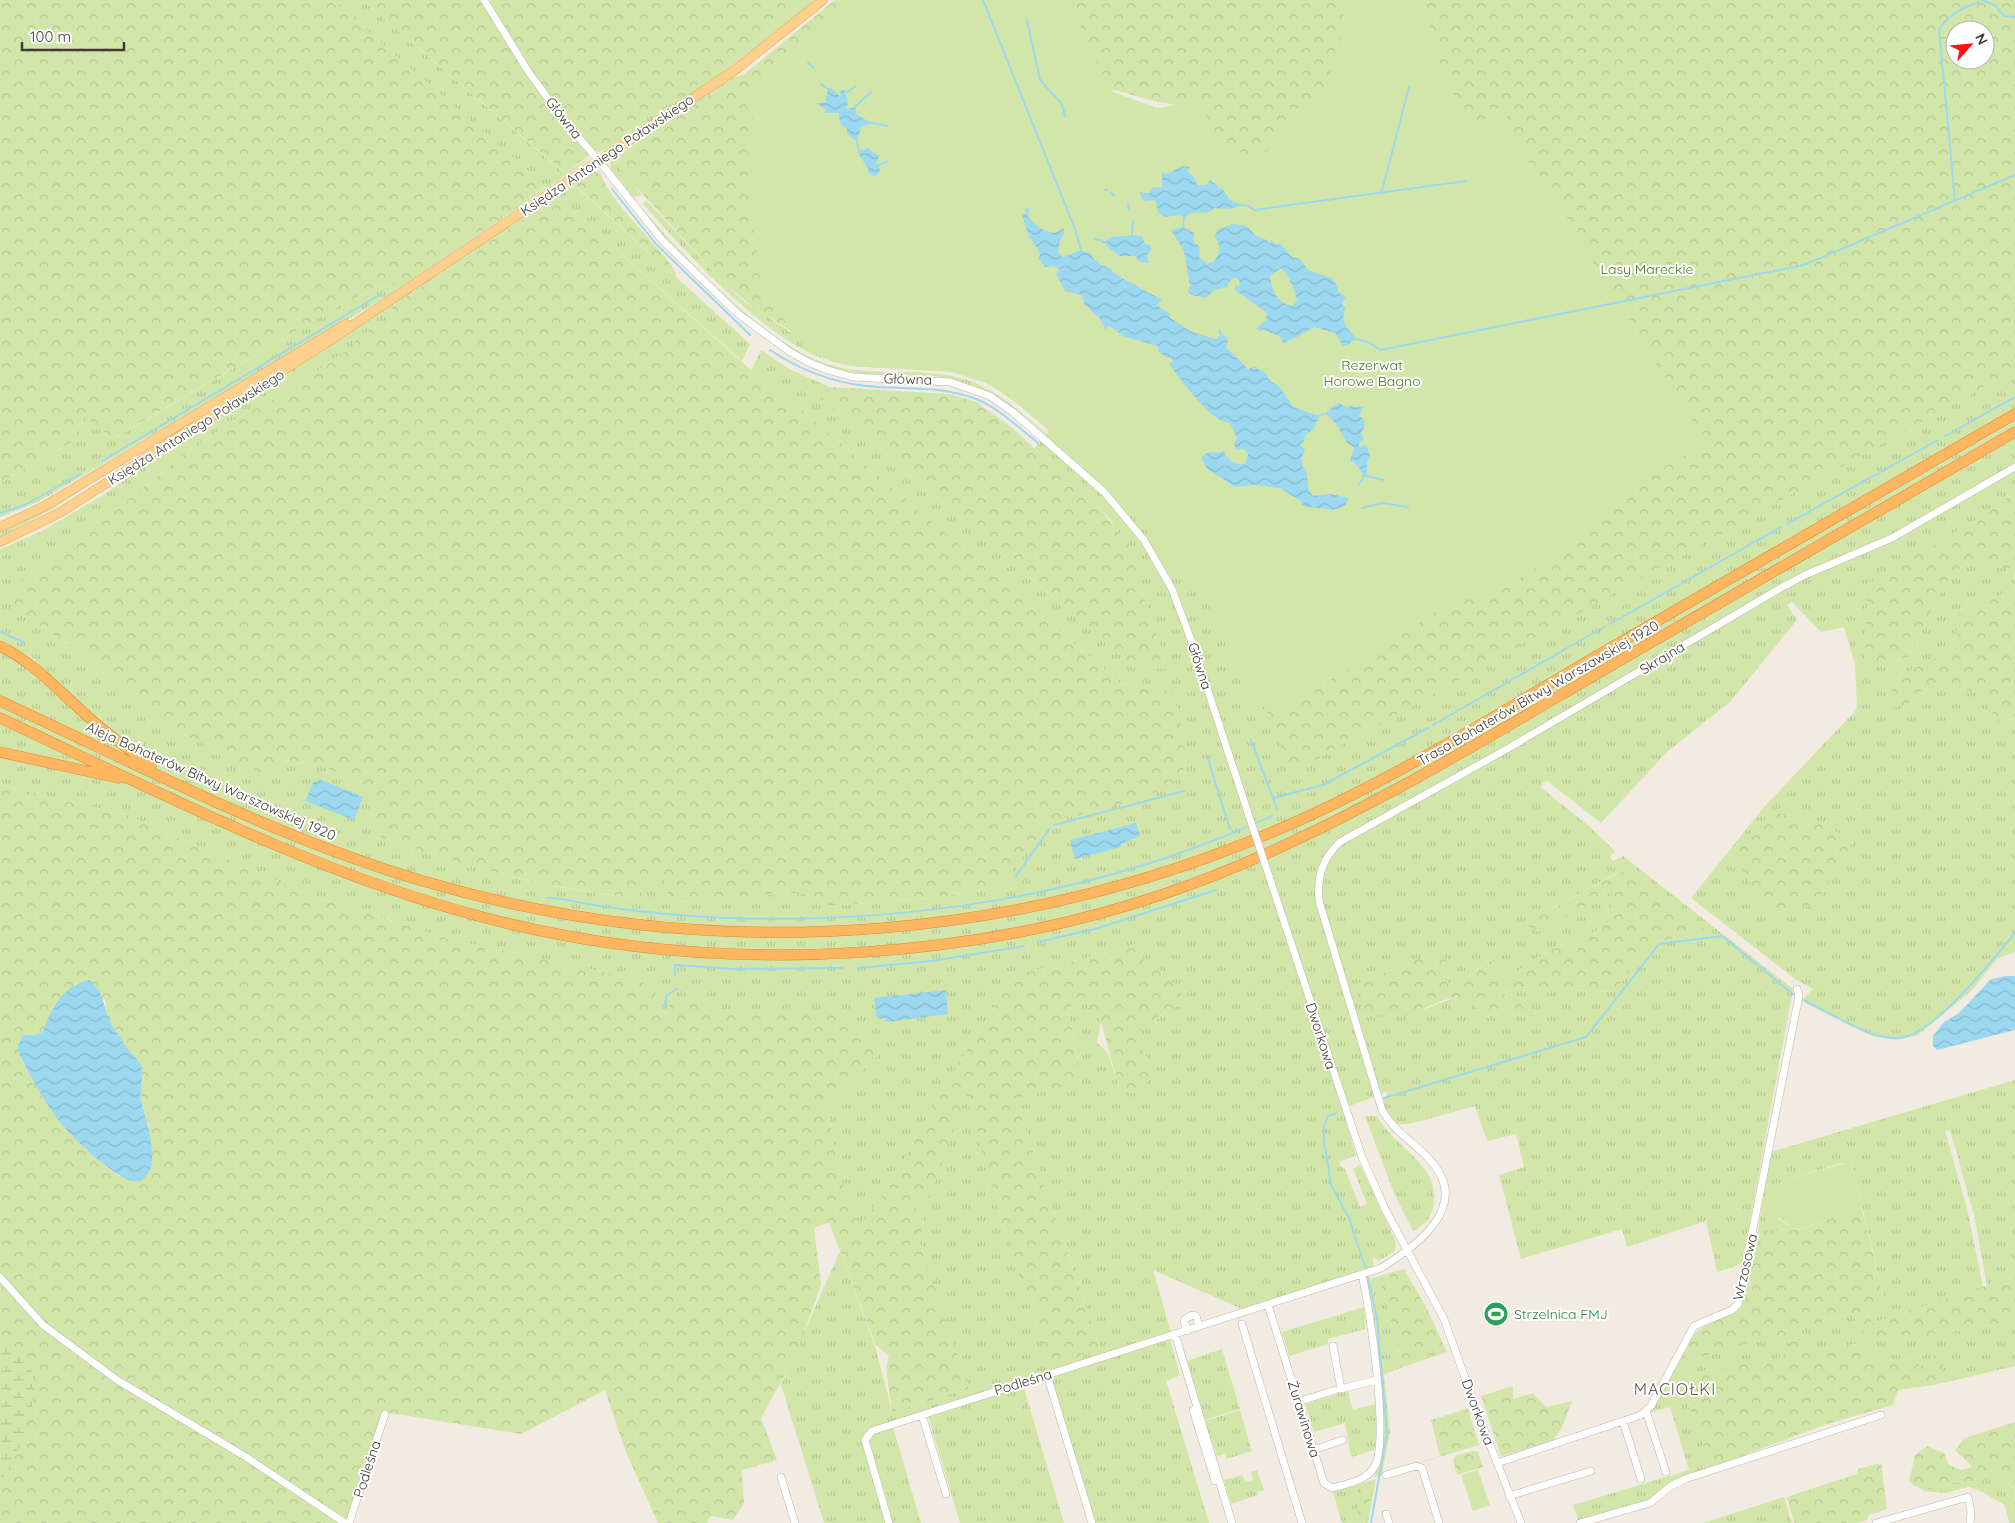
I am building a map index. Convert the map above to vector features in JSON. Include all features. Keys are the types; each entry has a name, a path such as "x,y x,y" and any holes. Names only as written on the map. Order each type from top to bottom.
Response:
{"highway":[{"name":"Trasa Bohaterów Bitwy Warszawskiej 1920","path":"1125,884 1259,837 1329,806 1387,776 2015,414"},
{"name":"Trasa Bohaterów Bitwy Warszawskiej 1920","path":"138,782 256,836 359,879 487,919 583,938 646,947 718,953 814,954 864,952 947,943 1050,925 1130,904 1199,882 1266,854 1344,817 1468,749 2015,432"},
{"path":"0,646 18,655 37,670 86,715 168,779"},
{"name":"Aleja Bohaterów Bitwy Warszawskiej 1920","path":"0,701 168,779 306,840 419,880 523,906 628,924 768,933 860,931 994,915 1047,904 1125,884"},
{"path":"0,718 138,782"},
{"path":"0,752 138,782"}],"main road":[{"name":"Księdza Antoniego Poławskiego","path":"0,542 61,512 230,403 276,376 735,70 823,0"},
{"name":"Księdza Antoniego Poławskiego","path":"0,527 43,507 251,380 385,302"}],"street":[{"name":"Główna","path":"484,0 528,72 556,110 662,240 737,313 790,352 810,364 853,376 944,381 979,391 1014,413 1104,492 1144,540 1172,589 1194,648 1249,816"},
{"name":"Skrajna","path":"1407,1249 1428,1233 1439,1220 1444,1205 1444,1186 1435,1166 1389,1122 1382,1110 1319,901 1319,878 1322,866 1330,852 1340,842 1507,749 1779,589 1805,575 1892,538 2015,467"},
{"name":"Dworkowa","path":"1249,816 1362,1157 1385,1209 1444,1319 1509,1496 1521,1523"},
{"name":"Wrzosowa","path":"1497,1463 1641,1416 1651,1406 1694,1326 1732,1310 1738,1304 1799,996 1797,989"},
{"name":"Podleśna","path":"889,1523 865,1440 872,1431 1362,1275 1381,1268 1407,1249"},
{"path":"1333,1346 1341,1389 1376,1380 1367,1296 1362,1275"},
{"path":"0,1277 43,1325 117,1380 246,1457 345,1523"},
{"name":"Żurawinowa","path":"1268,1305 1324,1483 1332,1488 1363,1479 1375,1466 1380,1438 1376,1380"},
{"path":"1187,1330 1184,1320 1192,1315 1196,1316 1199,1326"},
{"path":"1242,1324 1302,1523"},
{"path":"1173,1335 1227,1523"},
{"path":"1173,1335 1232,1523"},
{"path":"1047,1375 1092,1523"},
{"path":"1298,1402 1335,1390"},
{"path":"1646,1410 1666,1472"},
{"name":"Podleśna","path":"350,1523 385,1414"},
{"path":"922,1415 946,1494"},
{"path":"1580,1523 1650,1503 1671,1486 1685,1479 1881,1415"},
{"path":"1623,1421 1641,1479"},
{"path":"1313,1450 1343,1440"},
{"path":"1386,1475 1416,1466 1422,1468 1439,1523"},
{"path":"1509,1496 1591,1471"},
{"path":"781,1477 795,1523"},
{"path":"1876,1523 1968,1497 1971,1512 1970,1523"},
{"path":"1386,1514 1388,1523"}],"green space":[{"path":"0,0 332,0 546,186 401,284 375,288 339,306 114,438 111,438 101,430 91,428 91,416 85,414 78,436 72,442 0,483"},
{"path":"332,0 362,0 564,173 587,159 586,162 386,297 38,502 0,517 0,483 72,442 78,436 85,414 91,415 91,427 101,430 111,438 115,438 339,306 375,288 391,286 546,187"},
{"path":"362,0 808,0 722,68 601,149 596,150 565,173"},
{"path":"808,0 816,0 718,76 608,148 598,152 596,150 601,149 722,68"},
{"name":"Lasy Mareckie","path":"835,0 885,0 1276,216 1187,107 1154,101 1100,86 1052,0 2015,0 2015,370 1301,768 1290,771 1278,736 1210,581 1097,463 979,372 829,354 755,309 723,282 616,165 615,161 620,155 676,122 682,112 733,77 743,75"},
{"name":"Rezerwat Horowe Bagno","path":"853,0 1072,0 1087,44 1113,92 1157,108 1198,102 1223,145 1256,159 1268,150 1324,91 1345,26 1340,0 1413,0 1425,7 1442,71 1470,128 1507,105 1507,122 1533,170 1548,195 1564,212 1592,261 1707,444 1650,474 1577,542 1501,590 1444,606 1365,660 1279,710 1250,704 1197,574 1170,567 1138,517 1112,486 1009,395 986,383 951,372 850,366 807,351 763,292 746,163 753,120 741,94"},
{"path":"682,112 676,122 620,155 615,161 642,195 633,197 611,169 610,161"},
{"path":"595,172 601,173 605,185 615,199 666,258 674,269 676,277 574,184"},
{"path":"590,173 574,185 750,344 742,361 557,197 391,307 397,323 386,329 379,325 359,336 351,349 331,360 311,376 298,379 276,398 230,422 172,464 115,511 17,611 76,649 144,710 183,734 267,774 286,760 318,765 381,788 369,821 383,829 380,837 477,868 541,883 607,895 641,899 640,876 649,875 666,881 669,901 719,903 760,895 799,893 806,894 831,906 940,897 999,887 1038,824 1134,800 1186,762 1178,710 1171,692 1120,683 777,389 751,370 761,350 791,370 830,387 820,398 1130,663 1166,670 1151,614 1112,522 1093,500 1035,448 1046,435 1007,404 993,395 964,382 931,376 851,372 819,363 799,354 780,342 743,313 667,240 643,210 681,252 727,297 751,318 800,352 824,363 842,368 878,372 934,373 970,381 1001,397 1047,434 1049,431 1003,393 972,377 953,372 915,368 876,368 838,363 819,357 796,345 748,311 725,290 680,245 643,204 646,200 742,300 790,332 935,362 999,382 1199,564 1391,717 2015,370 2015,493 1973,522 1864,667 1908,657 1948,579 1965,564 2014,569 2015,590 1960,609 1954,649 1893,679 1892,708 1918,701 1924,682 1976,692 2001,723 2015,717 2015,952 1998,958 1972,990 1918,1035 1896,1040 1872,1036 1801,1001 1813,989 1795,979 1691,898 1765,806 1857,709 1855,665 1844,627 1821,632 1792,602 1787,605 1797,620 1730,702 1667,752 1601,823 1546,780 1540,787 1589,826 1615,851 1610,857 1613,861 1623,856 1793,989 1742,1264 1717,1272 1706,1221 1627,1247 1622,1229 1521,1259 1499,1175 1524,1167 1516,1134 1487,1141 1475,1106 1409,1124 1394,1124 1383,1103 1388,1091 1342,1109 1356,1155 1340,1162 1340,1166 1345,1169 1360,1207 1367,1204 1353,1169 1360,1165 1396,1242 1395,1251 1378,1261 1376,1258 1373,1259 1373,1266 1367,1269 1370,1279 1379,1276 1403,1367 1384,1374 1390,1432 1382,1474 1440,1456 1431,1420 1444,1416 1438,1437 1442,1456 1375,1477 1383,1439 1371,1304 1358,1275 1242,1309 1153,1270 1171,1332 1170,1339 1180,1375 1166,1381 1209,1523 1094,1523 1050,1376 1023,1385 1064,1523 960,1523 928,1416 893,1427 921,1523 824,1523 781,1385 840,1251 876,1349 892,1412 968,1389 919,1241 924,1220 913,1203 967,1093 1001,1221 1022,1285 1034,1307 1048,1366 1100,1348 1015,1098 1079,1065 1068,1008 1085,1002 1101,1022 1097,1043 1108,1053 1119,1087 1144,1084 1157,1075 1137,1041 1145,1015 1155,1021 1170,1007 1144,965 1141,942 1107,953 1016,975 1000,993 989,1018 949,1078 888,1189 859,1227 839,1172 827,1107 879,1054 844,1012 730,1011 713,1008 668,1006 664,1015 659,1015 655,1000 641,980 453,940 315,897 127,815 0,785 0,651 12,657 82,711 34,659 0,639 0,549 42,531 103,495 175,445","holes":["1853,842 1816,904 1768,914","1622,870 1708,933 1652,942 1613,992 1513,987 1504,995 1545,1018 1496,1009 1488,1018 1476,1007 1459,996 1422,1010 1355,985 1415,960 1452,986 1493,960 1499,975 1510,976 1548,951 1603,928 1612,891 1538,931 1525,924"]},
{"path":"557,197 751,370 777,389 1120,683 1172,692 1182,732 1185,754 1183,771 1175,781 1160,790 1118,805 1038,824 1037,840 999,887 940,897 831,906 806,894 799,893 760,895 719,903 669,901 666,881 649,875 640,877 642,899 608,895 542,883 477,868 380,837 383,829 369,822 380,788 318,765 286,760 267,775 183,734 144,710 76,649 17,611 12,593 19,582 115,511 172,464 230,422 276,398 298,379 311,376 331,360 350,349 359,336 379,325 386,329 397,322 391,307"},
{"path":"830,387 950,394 976,402 1011,427 1093,500 1142,561 1135,576 1151,614 1166,670 1130,663 820,398"},
{"path":"89,485 54,508 0,537 0,532 34,516"},
{"path":"2015,493 2015,577 2014,569 1965,564 1948,579 1908,657 1864,667 1868,582 1973,522"},
{"path":"2015,590 2015,717 2001,723 1976,692 1924,682 1918,701 1892,708 1892,679 1954,649 1960,609"},
{"path":"0,785 127,815 315,897 453,940 641,980 654,993 659,1015 664,1015 668,1006 678,1000 730,1011 795,1008 844,1012 870,1038 879,1054 827,1107 839,1172 859,1226 888,1189 949,1078 989,1018 1000,993 1016,975 1107,953 1141,942 1144,965 1158,968 1181,990 1181,1007 1170,1007 1154,1021 1145,1016 1137,1041 1157,1075 1144,1084 1143,1092 1132,1093 1119,1087 1101,1022 1084,1002 1068,1008 1079,1066 1071,1085 1015,1098 1100,1348 1082,1357 1048,1367 1034,1307 1022,1285 1001,1221 966,1094 930,1197 914,1204 924,1220 919,1241 969,1389 892,1412 886,1367 889,1356 875,1344 829,1222 814,1228 821,1284 796,1355 761,1418 777,1460 742,1470 744,1503 733,1520 711,1516 707,1523 658,1523 625,1450 605,1390 521,1434 384,1412 347,1523 0,1523","holes":["77,983 105,1000 107,1016 128,1052 141,1065 143,1079 140,1091 141,1100 149,1127 120,1177 107,1168 59,1121 22,1062 18,1046 23,1035 35,1035 43,1032 53,1007"]},
{"path":"1771,812 1824,824 1853,842 1816,904 1768,914 1734,856"},
{"path":"1623,870 1709,933 1652,942 1614,992 1513,987 1504,994 1547,1019 1496,1009 1488,1018 1476,1007 1458,996 1441,1001 1404,1017 1365,1016 1355,985 1415,960 1442,953 1449,969 1446,980 1452,986 1494,960 1499,975 1510,976 1548,951 1603,928 1612,891 1538,932 1525,924"},
{"path":"2015,1080 2015,1276 1987,1285 1974,1215 1950,1130 1945,1131 1967,1208 1983,1287 1872,1323 1867,1310 1884,1298 1852,1164 1842,1163 1784,1181 1775,1187 1778,1219 1796,1230 1758,1231 1770,1152"},
{"path":"1365,1116 1377,1116 1430,1177 1434,1190 1432,1213 1421,1226 1413,1231 1394,1193"},
{"path":"1849,1162 1852,1164 1862,1208 1796,1230 1781,1220 1771,1208 1769,1202 1770,1195 1784,1181"},
{"path":"1862,1208 1884,1299 1867,1310 1872,1323 2015,1276 2015,1322 1931,1335 1918,1340 1867,1338 1851,1313 1795,1331 1799,1350 1806,1352 1855,1344 1885,1361 1915,1359 1920,1367 1932,1356 1944,1354 1942,1372 1934,1385 1898,1390 1893,1405 1830,1423 1715,1466 1698,1430 1680,1382 1703,1371 1779,1358 1790,1350 1788,1339 1783,1335 1686,1361 1692,1338 1704,1326 1720,1318 1738,1304 1744,1271 1742,1264 1758,1231 1797,1230"},
{"path":"1404,1269 1426,1307 1447,1352 1403,1367 1379,1276"},
{"path":"1364,1307 1366,1329 1328,1339 1328,1344 1289,1356 1282,1332"},
{"path":"1851,1313 1867,1338 1918,1340 1931,1335 2015,1322 2015,1366 1934,1385 1942,1372 1932,1356 1920,1367 1915,1359 1885,1361 1855,1344 1806,1352 1799,1350 1795,1331"},
{"path":"1783,1335 1788,1339 1790,1350 1779,1358 1703,1371 1680,1382 1698,1430 1715,1466 1673,1481 1650,1502 1579,1522 1573,1505 1689,1470 1670,1407 1652,1412 1687,1346 1686,1361"},
{"path":"0,1336 17,1351 31,1370 34,1382 34,1396 31,1412 20,1444 14,1459 0,1482"},
{"path":"1222,1349 1240,1409 1205,1420 1187,1361"},
{"path":"1513,1386 1513,1399 1533,1393 1546,1407 1572,1401 1562,1427 1553,1441 1501,1456 1481,1396"},
{"path":"1348,1391 1353,1410 1375,1404 1376,1421 1374,1450 1351,1457 1345,1423 1314,1432 1305,1404"},
{"path":"1468,1408 1479,1445 1442,1456 1438,1437 1444,1416"},
{"path":"1240,1410 1252,1451 1226,1459 1225,1454 1217,1456 1205,1421"},
{"path":"2015,1422 2015,1490 1997,1474 1986,1474 1974,1481 1952,1483 1924,1491 1909,1482 1915,1455 1927,1446 1944,1453 1948,1464 1960,1470 1973,1467 1955,1450 1965,1438"},
{"path":"1473,1451 1478,1452 1483,1467 1457,1475 1453,1461 1455,1456"},
{"path":"1881,1463 1887,1509 1869,1515 1867,1520 1858,1523 1794,1523 1787,1497 1857,1474 1858,1469"},
{"path":"1257,1470 1264,1490 1257,1492 1258,1495 1231,1504 1224,1480 1242,1475 1246,1482 1253,1480 1251,1472"},
{"path":"1478,1470 1490,1505 1473,1511 1461,1475"},
{"path":"1986,1474 1997,1474 2015,1490 2009,1523 2005,1505 1969,1487 1945,1493 1924,1491 1952,1483 1974,1481"},
{"path":"1376,1479 1368,1523 1342,1523 1333,1492"},
{"path":"1373,1482 1367,1523 1356,1523 1359,1487"},
{"path":"2015,1490 2015,1523 2009,1523"},
{"path":"1784,1497 1792,1523 1703,1523"}],"water":[{"path":"831,88 841,97 840,90 845,90 848,103 846,109 855,107 857,115 872,123 861,127 857,142 847,134 847,129 841,125 838,113 825,113 826,109 815,103 825,103 828,89"},
{"path":"868,148 879,156 876,163 879,165 880,172 874,177 868,172 868,168 857,152"},
{"path":"1183,166 1190,167 1187,171 1194,177 1197,185 1206,185 1210,180 1219,187 1218,189 1222,188 1230,200 1242,205 1229,209 1214,208 1210,212 1190,213 1185,217 1178,215 1166,217 1158,213 1156,202 1153,200 1143,201 1139,190 1142,193 1149,193 1153,187 1162,188 1162,172 1166,174"},
{"path":"1029,207 1028,217 1043,230 1055,233 1064,228 1064,234 1060,241 1059,255 1064,257 1081,250 1092,254 1094,260 1097,260 1101,265 1162,300 1156,305 1170,314 1170,318 1192,332 1216,339 1220,336 1218,329 1228,339 1226,347 1248,369 1256,366 1266,373 1270,381 1280,387 1293,407 1319,416 1313,430 1305,435 1304,441 1300,445 1305,449 1301,459 1303,468 1306,469 1309,491 1313,496 1330,494 1349,498 1345,506 1334,510 1302,506 1302,502 1280,488 1254,485 1235,487 1207,469 1201,458 1208,452 1217,453 1224,451 1232,461 1238,464 1245,464 1248,454 1244,449 1236,450 1234,444 1237,438 1230,423 1214,416 1196,399 1169,364 1173,361 1171,357 1167,358 1158,351 1158,346 1125,337 1109,326 1105,329 1100,319 1084,304 1082,295 1065,291 1056,274 1060,270 1053,266 1045,267 1038,258 1040,256 1038,249 1029,237 1022,214 1026,214 1025,209"},
{"path":"1233,224 1247,226 1256,236 1267,240 1269,244 1271,240 1277,245 1281,244 1292,257 1300,259 1308,270 1330,278 1333,276 1332,279 1338,287 1338,292 1346,298 1341,304 1346,307 1343,318 1347,328 1357,339 1343,346 1335,333 1314,327 1283,343 1281,337 1262,329 1260,331 1256,329 1266,320 1267,313 1235,290 1235,285 1239,286 1240,282 1237,278 1231,279 1227,287 1214,290 1206,298 1192,295 1188,292 1190,286 1184,251 1171,230 1183,227 1194,233 1194,242 1200,247 1199,257 1207,264 1214,261 1218,254 1219,245 1214,236 1219,229","holes":["1281,268 1292,284 1295,293 1297,301 1292,306 1279,299 1271,281 1270,276"]},
{"path":"1136,235 1142,237 1145,244 1150,245 1152,249 1147,255 1149,263 1140,262 1135,256 1119,256 1102,242 1102,240 1104,242 1108,240 1109,237"},
{"path":"1339,402 1343,406 1363,407 1359,416 1364,419 1364,427 1361,434 1364,439 1359,443 1359,447 1367,446 1370,455 1367,462 1367,474 1362,480 1361,470 1354,462 1350,462 1354,447 1349,444 1330,417 1324,414"},
{"path":"319,779 363,797 354,820 305,801 314,781 318,782"},
{"path":"1136,823 1140,836 1121,844 1121,847 1075,859 1070,840"},
{"path":"2015,976 2015,1030 1937,1050 1933,1046 1933,1036 1943,1023 1959,1013 1991,979"},
{"path":"89,980 100,993 113,1026 141,1066 141,1100 149,1131 152,1156 151,1167 147,1175 139,1181 131,1181 109,1168 65,1128 36,1085 18,1049 23,1035 35,1035 43,1032 54,1007 65,993 72,987"},
{"path":"946,990 948,1014 886,1022 885,1018 877,1019 874,998"}],"waterway":[{"path":"983,0 1075,229 1081,250"},
{"path":"1982,0 1995,5 2004,16 2015,17"},
{"path":"1955,201 1939,29 1956,12 1979,2"},
{"path":"1027,20 1040,80 1062,104 1065,116"},
{"path":"808,63 814,68"},
{"path":"821,84 828,89"},
{"path":"847,92 856,86"},
{"path":"1382,191 1409,87"},
{"path":"855,107 871,92"},
{"path":"872,123 887,126"},
{"path":"857,142 859,150"},
{"path":"879,165 887,161"},
{"path":"1357,339 1370,343 1380,350 1804,265 2015,175"},
{"path":"1242,205 1249,206 1254,210 1466,181"},
{"path":"612,189 656,244 750,335"},
{"path":"1111,192 1114,196"},
{"path":"1128,204 1129,210"},
{"path":"1183,227 1184,217"},
{"path":"1132,235 1133,221"},
{"path":"1094,239 1102,240"},
{"path":"102,461 381,294"},
{"path":"770,350 793,364 840,382 866,386 935,390 976,399 1001,413 1038,443"},
{"path":"1945,436 2015,397"},
{"path":"1319,416 1324,414"},
{"path":"1787,524 1938,440"},
{"path":"0,513 25,505 80,474"},
{"path":"1366,476 1384,480"},
{"path":"1358,485 1362,480"},
{"path":"1362,508 1382,503 1408,507"},
{"path":"1610,624 1781,527"},
{"path":"1433,725 1604,627"},
{"path":"0,632 23,642"},
{"path":"1277,809 1273,798 1323,785 1428,728"},
{"path":"1251,740 1273,798"},
{"path":"1207,756 1230,829"},
{"path":"1120,808 1184,791"},
{"path":"1054,825 1115,809"},
{"path":"1254,824 1272,816"},
{"path":"546,898 557,898 643,912 726,918 793,919 926,910 993,901 1059,888 1187,851 1249,826"},
{"path":"1016,876 1050,828"},
{"path":"1038,942 1095,929 1216,890"},
{"path":"1804,1000 1875,1035 1898,1038 1912,1034 1928,1025 1945,1011 1977,978 2015,933"},
{"path":"1384,1098 1586,1037 1659,944 1722,936 1794,995"},
{"path":"859,968 932,961 1024,946"},
{"path":"675,976 675,965 734,969 842,968"},
{"path":"664,1008 667,995 677,989"},
{"path":"1336,1113 1328,1116 1324,1126 1324,1140 1331,1185 1349,1218 1366,1270"},
{"path":"1368,1279 1377,1318 1387,1433 1371,1523"}],"place":[{"name":"Strzelnica FMJ","path":"1496,1314"}],"district":[{"name":"MACIOŁKI","path":"1675,1389"}]}
